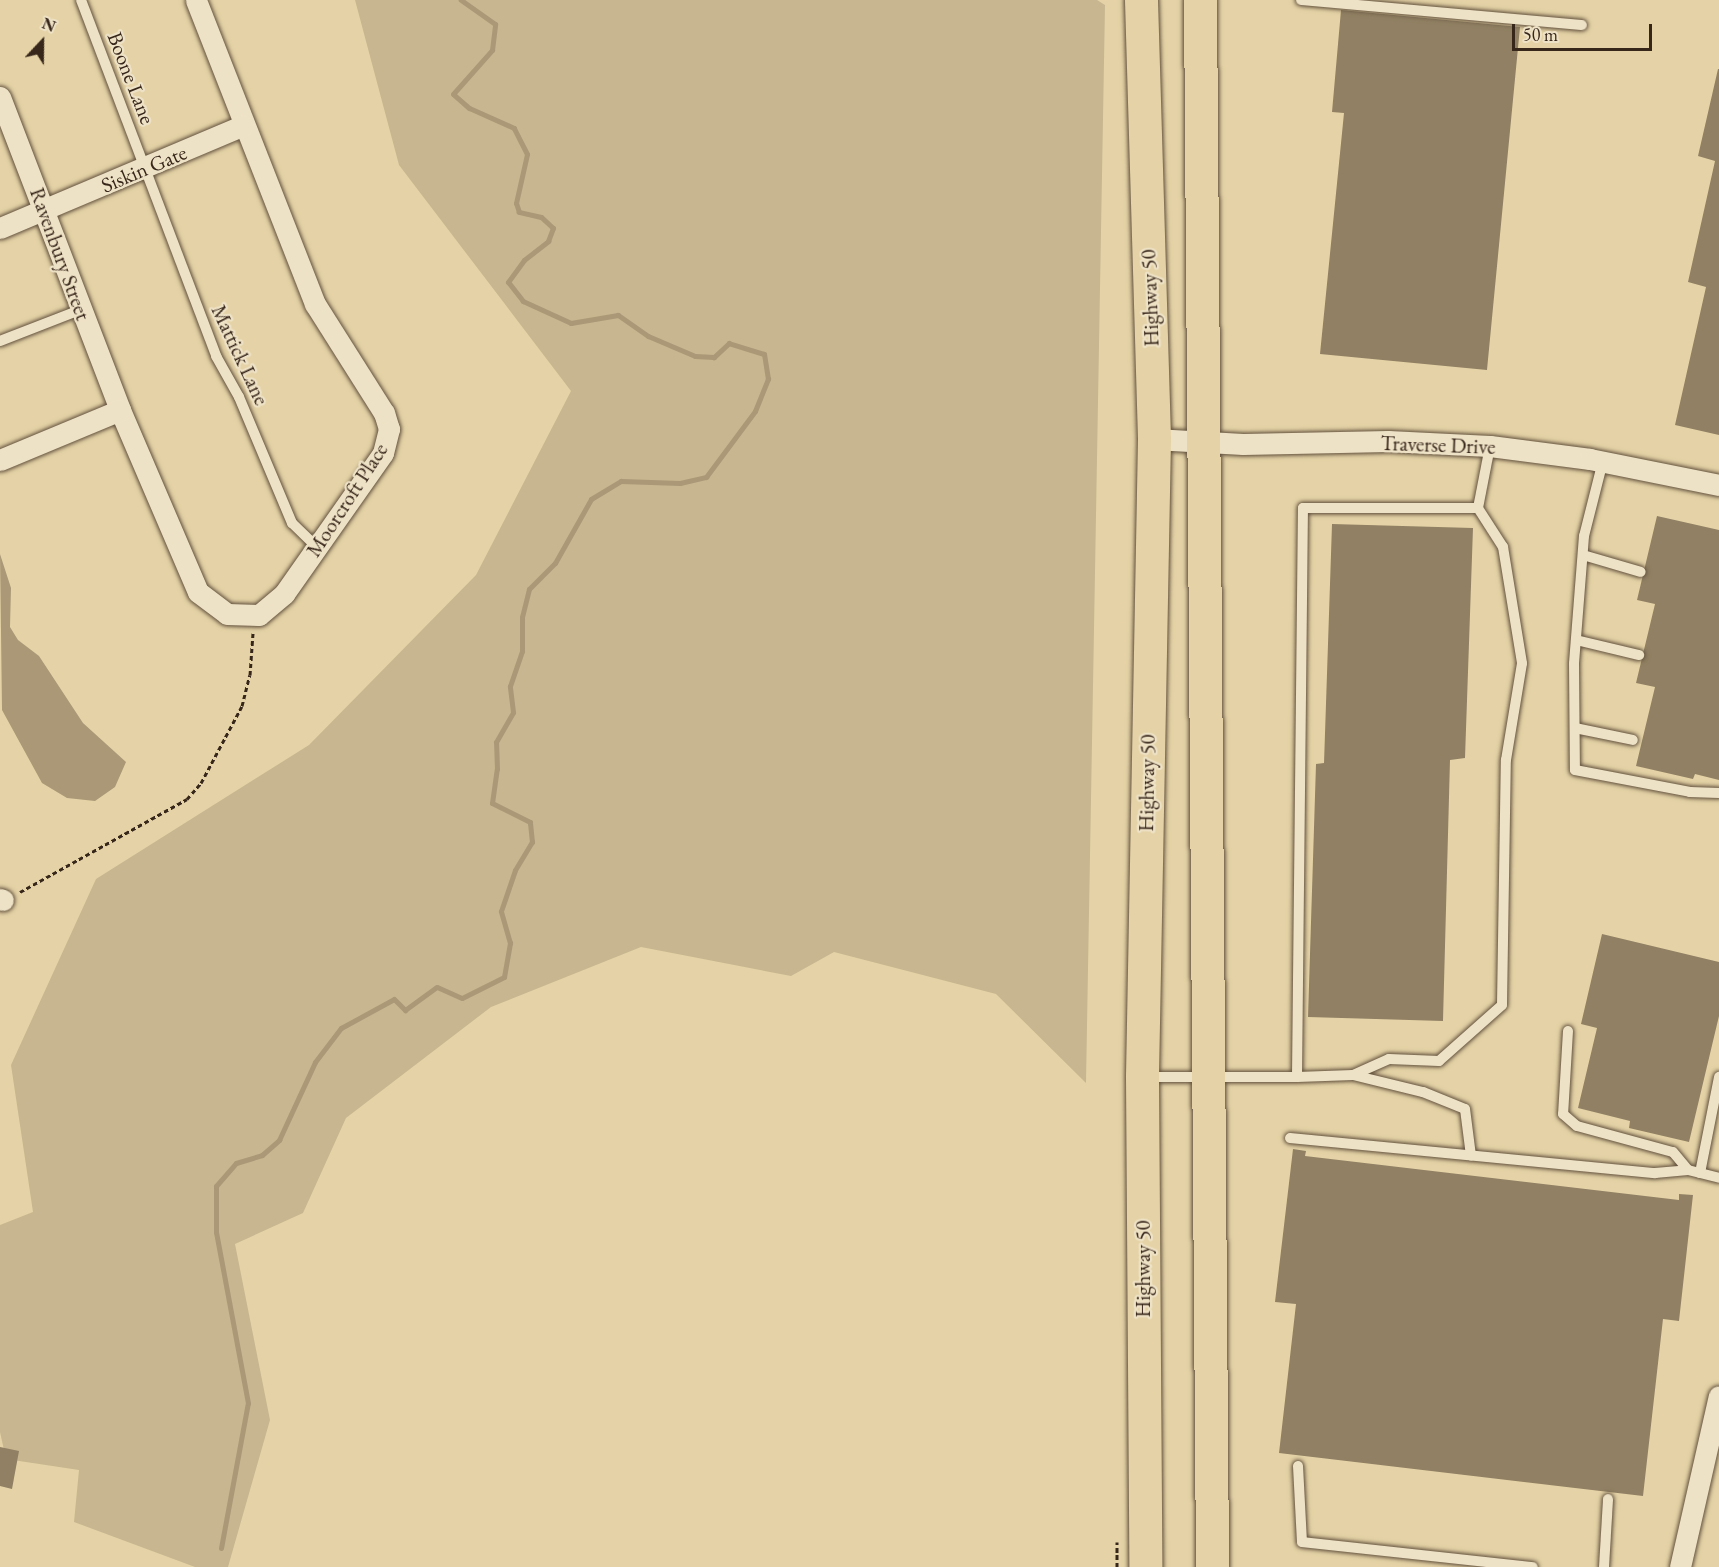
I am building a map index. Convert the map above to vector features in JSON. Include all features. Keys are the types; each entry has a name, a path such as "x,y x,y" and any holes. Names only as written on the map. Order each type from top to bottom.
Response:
{"main road":[{"name":"Highway 50","path":"1141,0 1154,439 1142,1077 1145,1567"},
{"path":"1200,0 1201,441 1212,1567"},
{"path":"1129,1567 1129,1518 1144,1501"},
{"path":"1212,1522 1218,1530 1218,1567"}],"street":[{"name":"Moorcroft Place","path":"196,0 242,126 315,304 384,413 389,429 383,453 284,594 270,608 253,616"},
{"name":"Ravenbury Street","path":"0,97 120,411"},
{"name":"Siskin Gate","path":"0,228 145,169 242,126"},
{"path":"0,460 120,411 198,592 227,614 253,616"},
{"name":"Traverse Drive","path":"1154,439 1490,446 1603,461 1719,485"},
{"path":"1680,1567 1715,1429 1719,1396"}],"lane":[{"name":"Boone Lane","path":"81,0 145,169"},
{"path":"1300,0 1582,25"},
{"name":"Mattick Lane","path":"145,169 216,356 239,397 292,523 317,547"},
{"path":"0,341 80,310"},
{"path":"1353,1075 1389,1059 1439,1061 1502,1005 1506,760 1522,663 1503,547 1478,508 1490,446"},
{"path":"1603,461 1583,555 1576,640 1575,770 1690,792 1719,793"},
{"path":"1297,1077 1304,508 1478,508"},
{"path":"1583,555 1641,572"},
{"path":"1576,640 1639,655"},
{"path":"1575,728 1633,740"},
{"path":"1568,1031 1563,1114 1577,1126 1673,1152 1688,1170"},
{"path":"1142,1077 1353,1075 1423,1092 1465,1109 1471,1156"},
{"path":"1700,1173 1719,1077"},
{"path":"1290,1138 1655,1173 1688,1170 1719,1178"},
{"path":"1298,1466 1302,1542 1533,1567"},
{"path":"1604,1567 1608,1499"}],"path":[{"path":"1,901 47,880 187,799 201,783 247,693 253,616"}],"shaded area":[{"path":"355,0 1097,0 1105,5 1086,1083 996,994 834,952 791,976 641,947 491,1007 346,1118 303,1213 235,1244 270,1420 228,1567 195,1567 74,1522 79,1470 6,1459 0,1432 0,1225 33,1212 11,1065 96,879 309,745 476,575 571,391 399,165"},
{"path":"0,554 11,588 10,627 18,640 39,656 83,723 126,762 115,787 95,801 67,798 42,783 2,710"}],"building":[{"path":"1341,10 1520,27 1487,370 1320,354 1344,113 1332,112"},
{"path":"1718,69 1719,435 1675,425 1706,287 1688,282 1715,161 1698,156"},
{"path":"1657,516 1719,530 1719,780 1695,774 1693,779 1636,766 1655,687 1636,683 1655,604 1637,600"},
{"path":"1332,524 1473,528 1465,758 1450,760 1443,1021 1308,1017 1316,764 1324,763"},
{"path":"1602,934 1719,962 1719,1016 1689,1142 1629,1128 1630,1121 1578,1108 1597,1028 1581,1024"},
{"path":"1293,1149 1306,1151 1305,1156 1679,1200 1679,1194 1693,1195 1679,1321 1663,1319 1643,1496 1279,1453 1296,1304 1275,1302"},
{"path":"0,1447 19,1451 12,1489 0,1486"}],"waterway":[{"path":"221,1548 248,1403 216,1232 216,1186 236,1163 262,1155 279,1140 315,1062 341,1028 394,999 405,1010 437,987 462,998 504,977 510,943 501,911 515,870 532,842 530,822 492,803 497,769 496,742 513,712 510,686 522,651 522,617 529,589 555,563 591,499 621,481 680,483 706,477 755,411 768,379 764,354 729,343 714,357 695,356 648,336 618,315 571,323 523,301 508,282 524,260 548,241 553,228 541,217 519,212 516,203 527,154 514,128 469,108 453,94 492,50 495,24 461,0"}]}
